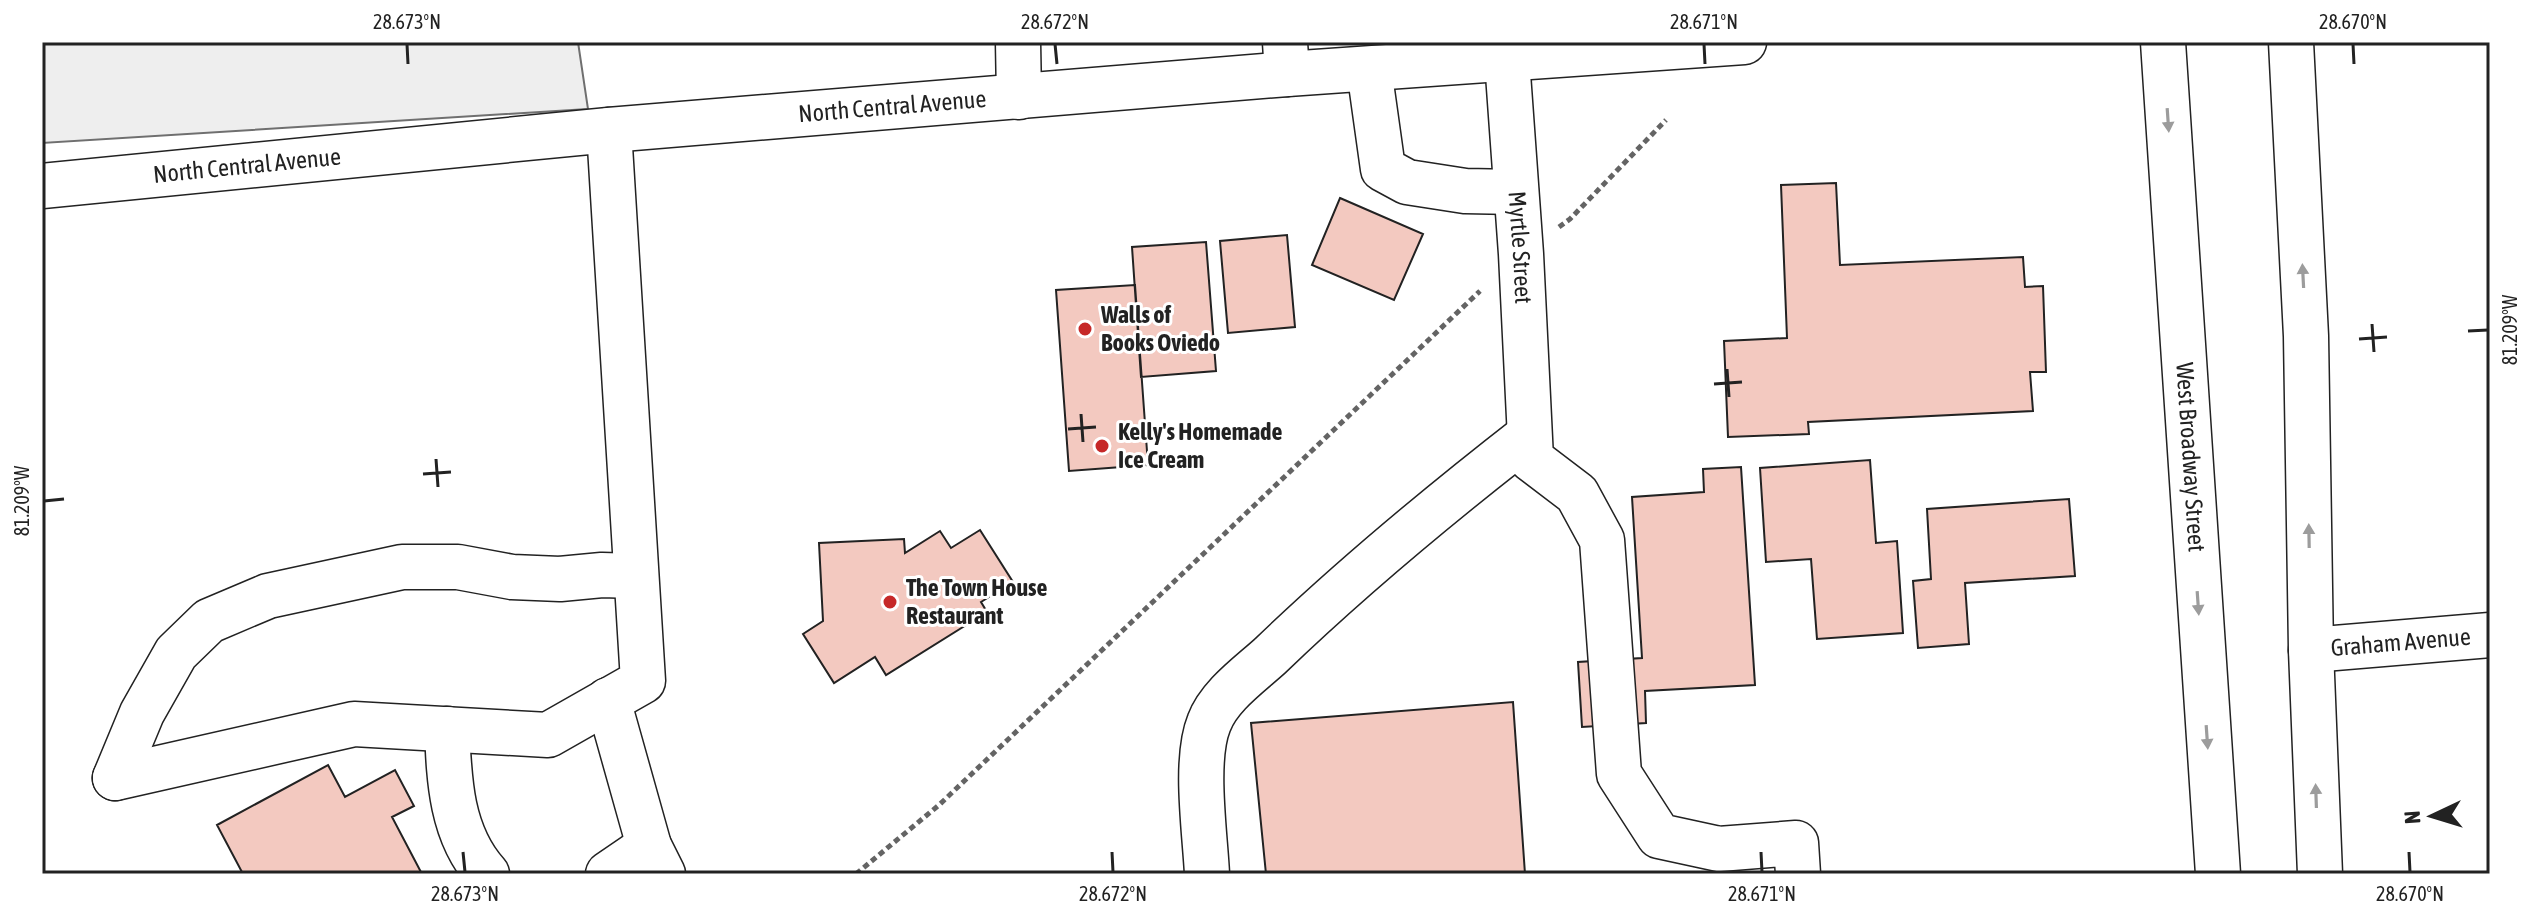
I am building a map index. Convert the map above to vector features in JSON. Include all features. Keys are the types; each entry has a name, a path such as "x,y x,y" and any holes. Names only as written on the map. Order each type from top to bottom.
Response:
{"main road":[{"path":"1018,42 1019,97"},
{"name":"North Central Avenue","path":"42,186 609,130 1019,97 1286,58 1369,69 1744,42"},
{"name":"West Broadway Street","path":"2163,42 2218,874"},
{"path":"2291,42 2306,336 2311,650 2320,874"},
{"name":"Myrtle Street","path":"1507,60 1529,435"},
{"path":"1369,69 1383,169 1407,182 1465,191 1516,192"},
{"path":"609,130 643,681 548,735 354,724 115,778 142,713 176,653 209,621 268,596 402,567 458,567 512,577 560,579 635,576"},
{"path":"1207,874 1202,752 1209,721 1227,697 1334,594 1529,435"},
{"path":"1529,435 1531,459 1577,494 1602,540 1619,774 1659,836 1719,849 1796,843 1798,874"},
{"name":"Graham Avenue","path":"2311,650 2490,635"},
{"path":"608,700 656,860 608,874"},
{"path":"447,729 449,784 459,826 476,862 487,874"}],"path":[{"path":"1557,228 1570,219 1666,120"},
{"path":"856,874 939,805 1489,283"}],"shaded area":[{"path":"42,42 578,42 588,109 42,143"}],"building":[{"path":"1836,183 1840,265 2023,257 2025,287 2043,286 2046,372 2030,372 2033,411 1808,422 1809,434 1728,437 1724,341 1787,338 1781,185"},
{"path":"1340,198 1423,234 1394,300 1312,265"},
{"path":"1287,235 1295,327 1228,333 1220,241"},
{"path":"1206,242 1216,371 1141,377 1132,247"},
{"path":"1135,285 1148,465 1069,471 1056,290"},
{"path":"1870,460 1876,543 1897,541 1903,633 1817,639 1811,559 1766,562 1760,468"},
{"path":"1741,467 1755,685 1645,691 1646,723 1582,727 1578,662 1642,658 1632,497 1704,492 1703,469"},
{"path":"2069,499 2075,576 1965,583 1969,644 1918,648 1913,581 1931,579 1927,509"},
{"path":"980,530 1013,582 981,602 987,612 886,675 875,657 834,683 803,634 823,621 819,543 904,539 905,553 940,531 951,548"},
{"path":"1513,702 1525,874 1266,874 1251,723"},
{"path":"328,765 345,797 395,770 414,806 392,817 422,874 243,874 217,825"}],"place":[{"name":"Walls of Books Oviedo","path":"1085,329"},
{"name":"Kelly's Homemade Ice Cream","path":"1102,446"},
{"name":"The Town House Restaurant","path":"890,602"}]}
